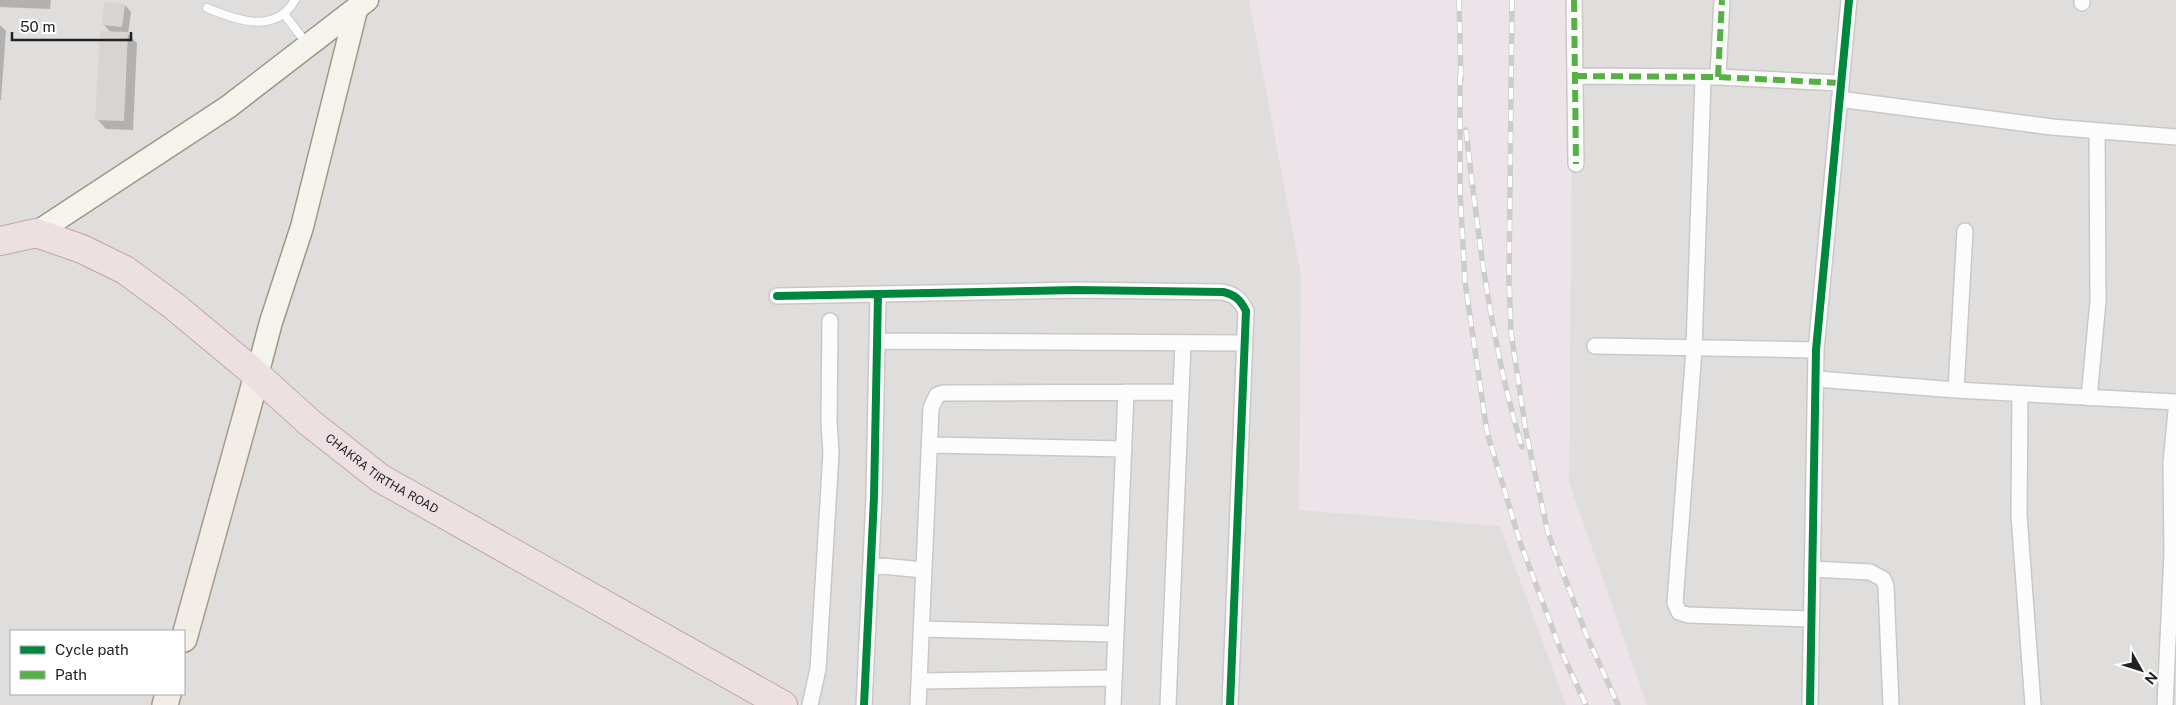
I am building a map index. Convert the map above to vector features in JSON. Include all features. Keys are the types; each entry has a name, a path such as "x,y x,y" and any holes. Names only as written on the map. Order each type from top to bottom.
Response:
{"highway":[{"name":"CHAKRA TIRTHA ROAD","path":"36,233 82,249 125,270 174,306 257,375 310,423 380,478 782,705"},
{"path":"0,241 36,233"}],"main road":[{"path":"36,233 228,107 309,46 360,3"},
{"path":"185,635 271,322 302,227 360,3"}],"street":[{"path":"1574,0 1576,164"},
{"path":"1722,0 1710,78 1694,349 1675,603 1679,612 1688,616 1811,619"},
{"path":"1810,705 1816,350 1849,0"},
{"path":"1575,76 1710,78 1840,83"},
{"path":"1839,100 2052,127 2176,138"},
{"path":"2089,398 2098,301 2097,131"},
{"path":"1956,390 1965,231"},
{"path":"777,296 1077,290 1222,292 1233,294 1241,301 1246,311 1230,705"},
{"path":"864,705 871,565 878,294"},
{"path":"810,705 818,669 831,453 829,422 830,320"},
{"path":"877,341 1244,343"},
{"path":"1168,705 1183,343"},
{"path":"1595,346 1816,350"},
{"path":"1817,379 1956,390 2176,402"},
{"path":"1113,705 1126,392"},
{"path":"918,705 930,445 933,401 937,395 943,393 1181,392"},
{"path":"2020,394 2020,515 2033,705"},
{"path":"2165,705 2174,553 2174,486 2171,463 2176,411"},
{"path":"930,445 1124,449"},
{"path":"871,565 924,570"},
{"path":"1812,569 1870,572 1883,579 1886,586 1891,705"},
{"path":"922,629 1116,634"},
{"path":"919,681 1114,678"}],"lane":[{"path":"207,8 240,21 257,23 284,14 295,0"},
{"path":"284,14 309,46"}],"shaded area":[{"path":"0,0 2176,0 2176,705 0,705"},
{"path":"1249,0 1573,0 1569,482 1647,705 1566,705 1500,526 1299,510 1301,275"}],"building":[{"path":"104,2 125,4 122,27 102,25"},
{"path":"100,31 128,32 124,121 95,120"}],"railway":[{"path":"1459,0 1461,80"},
{"path":"1512,0 1509,279 1511,332 1526,432 1548,533 1586,634 1618,705"},
{"path":"1460,74 1460,190 1465,282 1487,432 1520,542 1561,651 1586,705"},
{"path":"1466,130 1475,210 1494,330 1511,408 1522,447"}],"marked path":[{"path":"1574,0 1576,164"},
{"path":"1718,77 1722,0"},
{"path":"1575,76 1718,77 1840,83"}],"cycle path":[{"path":"1810,705 1816,350 1849,0"},
{"path":"777,296 1077,290 1223,292 1237,298 1246,311 1230,705"},
{"path":"864,705 874,497 878,294"}]}
